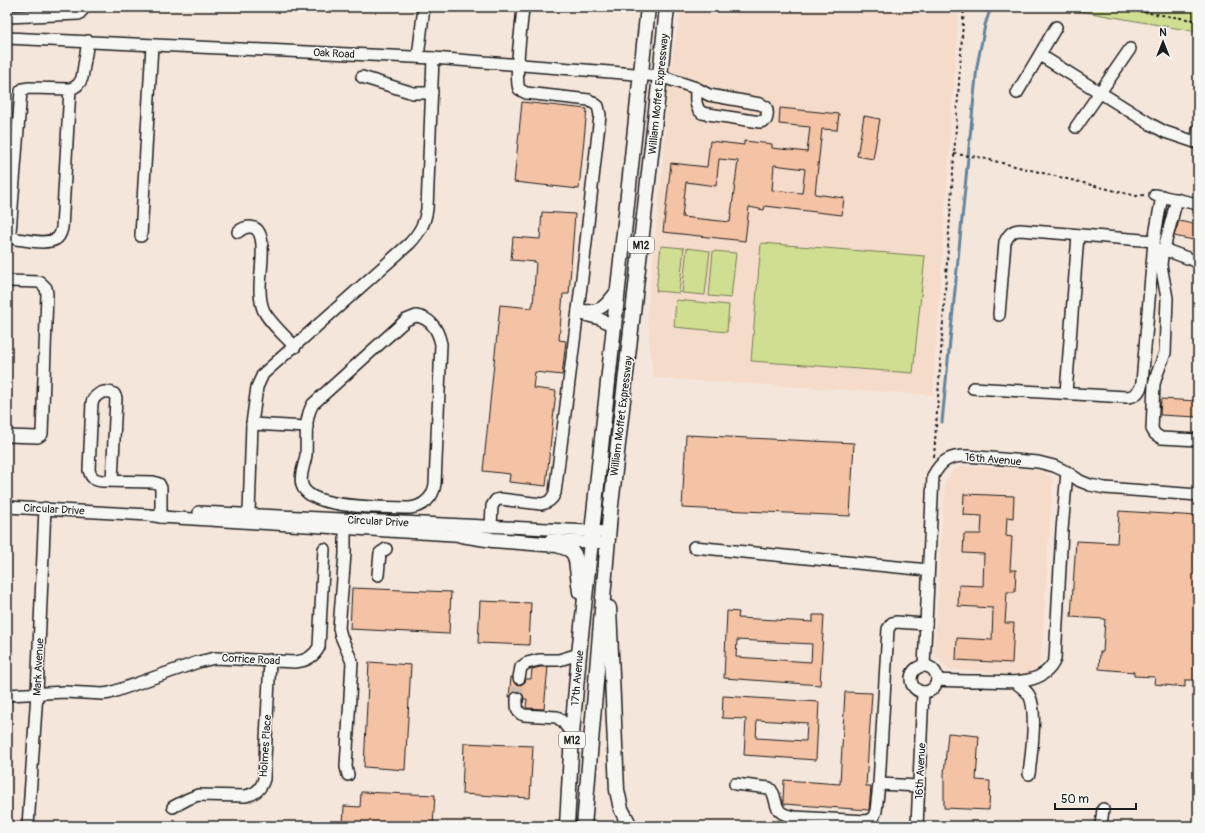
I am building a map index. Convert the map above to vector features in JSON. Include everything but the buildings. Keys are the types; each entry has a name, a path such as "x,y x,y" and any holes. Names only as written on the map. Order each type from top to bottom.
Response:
{"main road":[{"name":"William Moffet Expressway","path":"592,537 648,7"},
{"name":"William Moffet Expressway","path":"584,826 608,538 667,7"},
{"path":"461,535 493,540 557,545 569,549 574,554 576,560 580,592 584,608"},
{"name":"17th Avenue","path":"567,826 572,734 592,537"},
{"path":"603,595 609,602 610,611 618,796 624,816 630,826"}],"street":[{"path":"7,17 78,14 84,7"},
{"path":"418,57 424,7"},
{"path":"491,526 492,506 496,500 500,499 546,503 551,501 556,493 600,115 599,108 594,102 586,99 522,91 518,84 518,64 523,7"},
{"path":"1017,93 1056,27"},
{"name":"Oak Road","path":"7,38 418,57 660,76 696,88 709,95 760,104 766,107 768,113 766,120 760,122 702,113 698,110 697,106 696,88"},
{"path":"70,89 62,228 60,235 56,239 49,241 16,239 11,236 10,232 21,91 29,88 70,89 76,87 80,84 88,41"},
{"path":"141,236 152,44"},
{"path":"1076,127 1130,49"},
{"path":"1040,55 1152,126 1165,132 1198,136"},
{"path":"249,513 252,424 256,394 260,380 268,369 410,243 422,227 427,209 433,58"},
{"path":"362,77 412,93 432,93"},
{"path":"973,388 1134,396 1140,390 1142,383 1159,195 1198,204"},
{"path":"1177,199 1163,249 1161,265 1167,298 1165,353 1156,374 1154,384 1152,428 1155,434 1161,438 1198,440"},
{"path":"238,232 245,227 249,227 257,230 259,233 262,243 261,301 269,318 295,346"},
{"path":"1000,315 1005,242 1010,234 1016,230 1154,241"},
{"path":"1066,393 1078,235"},
{"path":"1163,249 1198,262"},
{"path":"7,281 40,282 46,288 47,294 42,434 38,437 7,436"},
{"path":"578,312 600,309 618,289"},
{"path":"578,312 595,317 614,326"},
{"path":"421,317 432,324 437,331 441,344 435,484 433,494 426,502 421,506 410,508 341,505 324,501 309,495 302,487 301,479 305,459 307,427 310,408 313,404 406,320 421,317"},
{"path":"112,481 116,398 114,394 107,392 98,394 92,402 89,470 92,478 95,480 112,481 153,482 159,484 161,488 161,514"},
{"path":"252,424 307,427"},
{"name":"16th Avenue","path":"933,476 937,468 944,462 956,456 966,456 1038,462 1054,466 1090,485 1104,488 1198,494"},
{"path":"937,680 1015,682 1044,674 1050,669 1055,659 1062,530 1067,472"},
{"path":"924,666 933,476"},
{"name":"Circular Drive","path":"7,507 149,515 153,512 161,514 345,524 491,526 608,538"},
{"name":"Mark Avenue","path":"28,826 37,694 45,508"},
{"name":"Circular Drive","path":"161,514 249,513 461,535 592,537"},
{"path":"345,524 339,628 352,662 346,767 348,775"},
{"path":"694,547 928,570"},
{"name":"Corrice Road","path":"7,695 65,692 110,693 207,659 226,658 302,662 313,656 317,651 320,639 324,549"},
{"path":"378,575 380,553 386,549"},
{"path":"735,784 764,787 771,790 778,809 786,815 794,817 870,820 875,814 879,784 888,628 892,623 896,622 926,624"},
{"path":"519,678 523,666 527,663 539,660 559,660 579,654"},
{"name":"Holmes Place","path":"173,807 193,796 198,795 245,796 251,795 259,790 264,779 270,660"},
{"path":"924,666 932,669 937,676 937,680 934,688 923,692 919,691 913,686 911,679 916,668 924,666"},
{"path":"1015,682 1027,691 1033,703 1032,747 1029,774"},
{"name":"16th Avenue","path":"917,826 923,692"},
{"path":"517,698 518,712 522,715 557,717 572,734"},
{"path":"879,784 919,786"},
{"path":"1101,826 1103,809"}],"path":[{"path":"933,476 964,7"},
{"path":"1114,7 1198,21"},
{"path":"954,154 978,157 1136,196 1159,195"}],"shaded area":[{"path":"737,7 959,7 933,395 653,378 647,313 663,163 668,79 681,12 735,16"},
{"path":"962,466 1041,470 1053,478 1041,659 1037,672 1027,675 949,669 934,653 945,482 953,471"}],"green space":[{"path":"1051,7 1198,7 1198,32 1068,9"},
{"path":"761,243 925,256 913,373 751,361"},
{"path":"661,246 684,248 679,293 656,291"},
{"path":"687,248 710,251 705,295 682,293"},
{"path":"713,251 736,253 731,298 709,296"},
{"path":"676,300 729,305 727,332 674,327"}],"waterway":[{"path":"942,422 977,66 985,25 991,7"}],"tunnel":[{"path":"517,698 519,678"}]}
